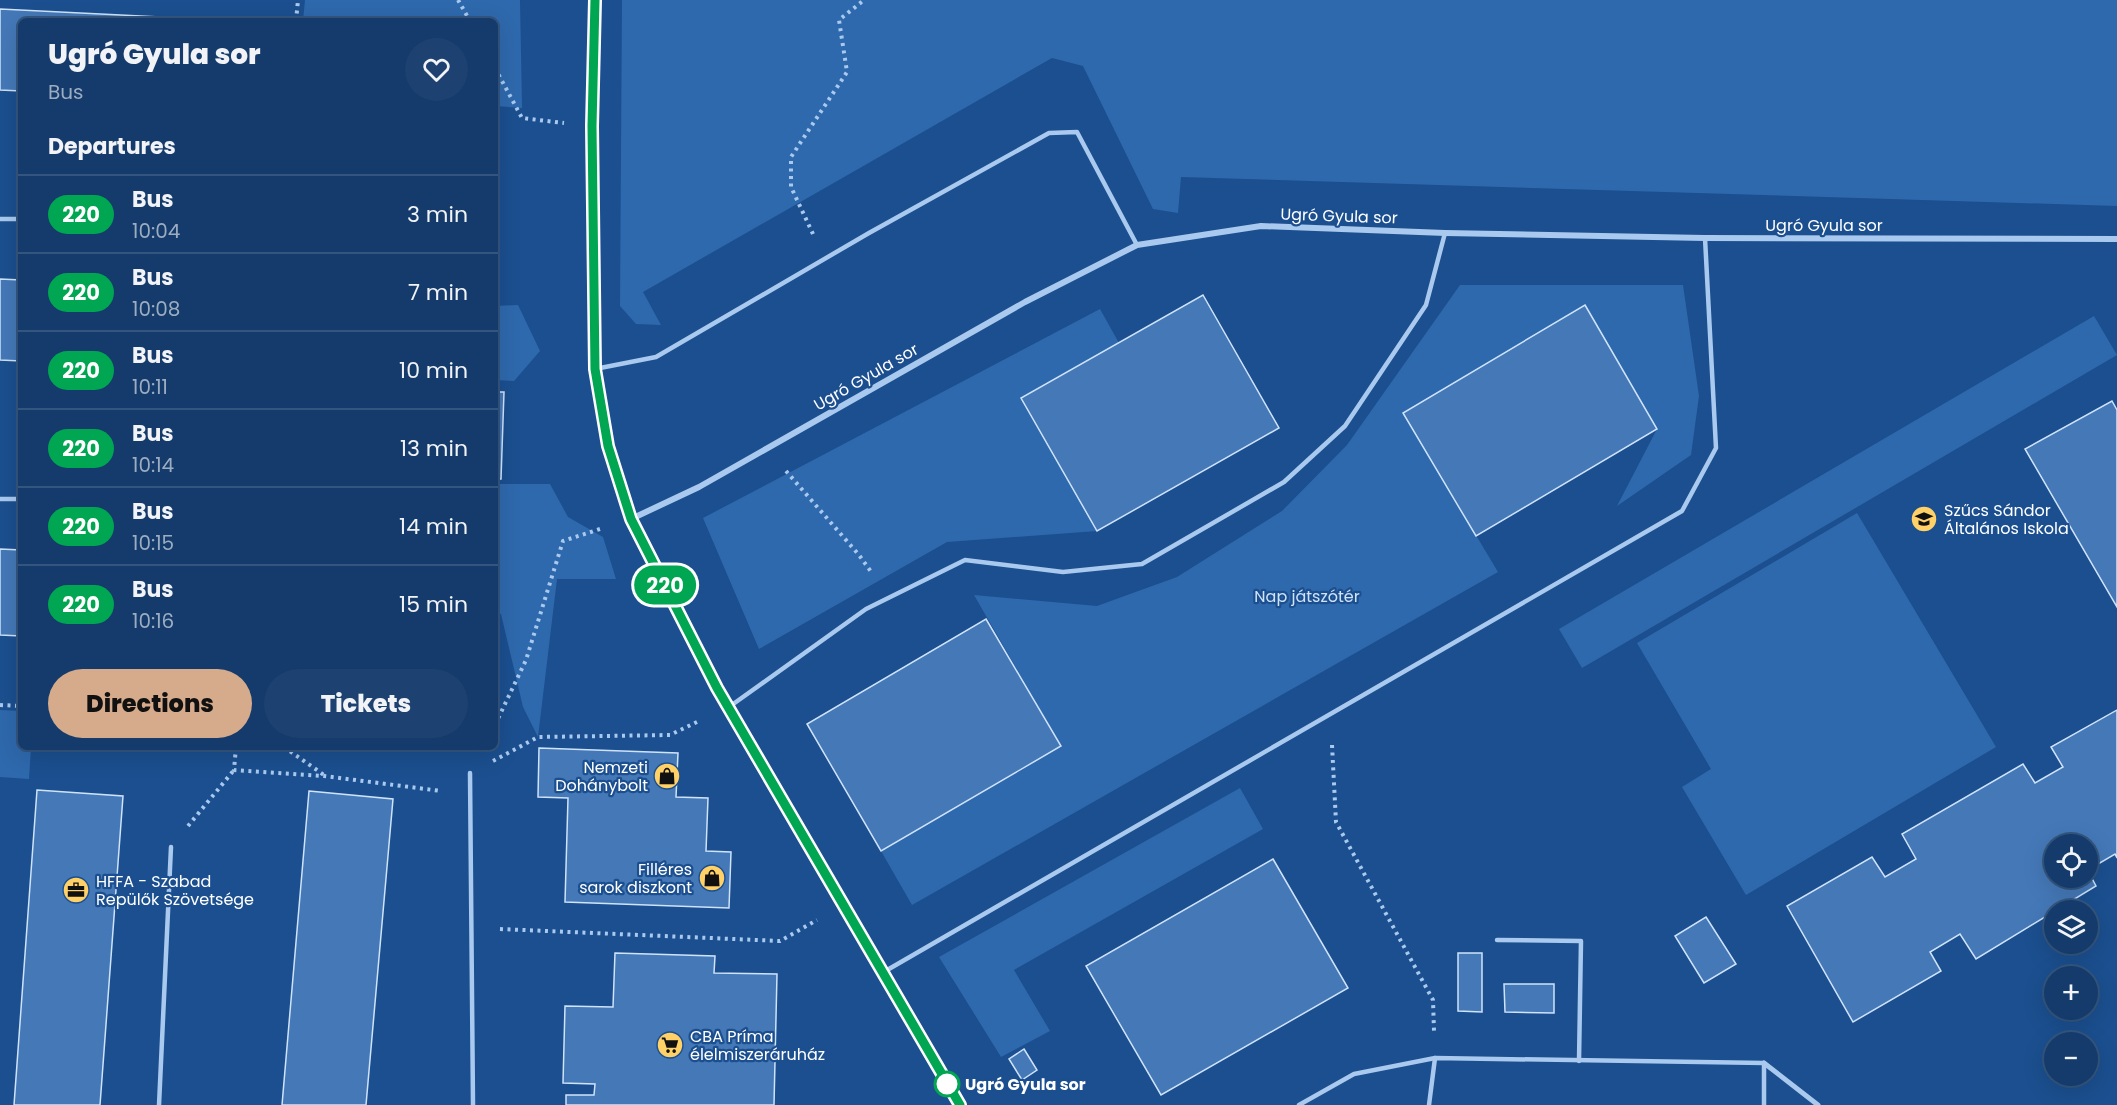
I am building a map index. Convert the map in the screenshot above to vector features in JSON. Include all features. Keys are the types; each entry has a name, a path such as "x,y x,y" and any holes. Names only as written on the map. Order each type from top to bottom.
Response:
{"street":[{"path":"595,0 592,126 595,369 608,446 631,519 717,688 959,1105"},
{"name":"Ugró Gyula sor","path":"631,519 699,487 1025,302 1137,245 1261,226 1445,233 1705,238 2117,239"},
{"path":"1764,1063 1818,1105"}],"lane":[{"path":"595,369 656,357 1048,133 1077,132 1137,245"},
{"path":"0,219 18,219"},
{"path":"729,707 866,609 965,561 1063,572 1142,564 1284,482 1345,426 1426,305 1445,233"},
{"path":"882,973 1682,511 1716,448 1705,238"},
{"path":"0,499 18,500"},
{"path":"470,773 473,1105"},
{"path":"159,1105 171,847"},
{"path":"1497,940 1581,941 1580,1061"},
{"path":"1429,1105 1435,1058"},
{"path":"1299,1105 1354,1074 1435,1058 1764,1063 1764,1105"}],"path":[{"path":"296,18 298,0"},
{"path":"459,0 468,18"},
{"path":"824,259 791,187 791,157 847,72 839,21 864,0"},
{"path":"498,74 522,118 592,126"},
{"path":"771,446 790,476 859,555 889,598"},
{"path":"498,719 526,660 563,541 631,519"},
{"path":"0,705 18,706"},
{"path":"234,771 324,776 446,791 470,773 538,737 670,735 729,707"},
{"path":"1317,722 1334,748 1336,822 1433,1000 1435,1058"},
{"path":"171,847 234,771 237,750"},
{"path":"288,750 324,776"},
{"path":"472,928 780,941 843,904"}],"green space":[{"path":"305,0 520,0 522,108 498,106 498,18 303,18"},
{"path":"622,0 2117,0 2117,206 1181,177 1178,213 1153,209 1083,66 1052,58 643,292 661,325 636,324 620,306"},
{"name":"Nap játszótér","path":"1460,285 1683,285 1699,396 1691,455 1617,506 1657,429 1585,305 1403,413 1498,572 912,905 881,851 1061,746 974,595 1097,606 1177,577 1282,511 1347,445"},
{"path":"518,305 540,351 514,381 498,380 498,306"},
{"path":"1100,309 1119,343 1022,398 1097,531 947,542 759,649 703,518"},
{"path":"2094,316 2117,355 1582,668 1559,629"},
{"path":"498,484 550,484 568,517 603,537 616,579 557,579 538,737 523,707 501,614 498,614"},
{"path":"1857,513 1996,747 1746,895 1682,787 1711,769 1637,643"},
{"path":"0,710 18,711 18,750 31,750 29,779 0,777"},
{"path":"1240,788 1263,829 1014,970 1050,1031 1001,1057 939,957"}],"building":[{"path":"0,9 181,18 18,18 18,91 0,90"},
{"path":"0,279 18,280 18,361 0,360"},
{"path":"1203,295 1279,428 1097,531 1021,398"},
{"path":"1585,305 1657,429 1476,536 1403,413"},
{"path":"498,392 504,392 501,479 498,479"},
{"path":"2112,401 2117,410 2117,607 2025,449"},
{"path":"0,549 18,550 18,636 0,635"},
{"path":"986,619 1061,746 881,851 807,724"},
{"path":"2117,710 2117,858 2115,854 2098,864 2098,834 2044,834 2044,888 2093,888 2073,900 2044,900 2044,918 1976,959 1960,934 1930,952 1941,971 1853,1022 1787,906 1872,857 1885,877 1916,859 1902,834 2023,764 2035,783 2063,767 2051,747"},
{"path":"539,748 678,753 676,797 708,798 706,851 731,852 729,908 565,902 568,798 538,797"},
{"path":"37,790 123,796 100,1105 14,1105"},
{"path":"309,791 393,799 366,1105 282,1105"},
{"path":"1273,859 1348,988 1161,1095 1086,966"},
{"path":"1706,917 1736,964 1704,983 1675,936"},
{"name":"CBA Príma élelmiszeráruház","path":"615,953 715,956 714,973 777,974 774,1105 566,1105 566,1095 594,1095 595,1084 563,1083 565,1006 613,1007"},
{"path":"1458,953 1482,953 1482,1012 1458,1011"},
{"path":"1504,984 1554,984 1554,1013 1505,1012"},
{"path":"1024,1049 1037,1070 1022,1080 1009,1059"}],"bus line":[{"name":"220","path":"595,0 592,126 595,369 608,446 631,519 717,688 960,1105"}],"place":[{"name":"Szűcs Sándor Általános Iskola","path":"1924,519"},
{"name":"Nemzeti Dohánybolt","path":"667,776"},
{"name":"Filléres sarok diszkont","path":"712,878"},
{"name":"HFFA - Szabad Repülők Szövetsége","path":"76,890"},
{"name":"CBA Príma élelmiszeráruház","path":"670,1045"},
{"name":"Ugró Gyula sor","path":"947,1084"}]}
